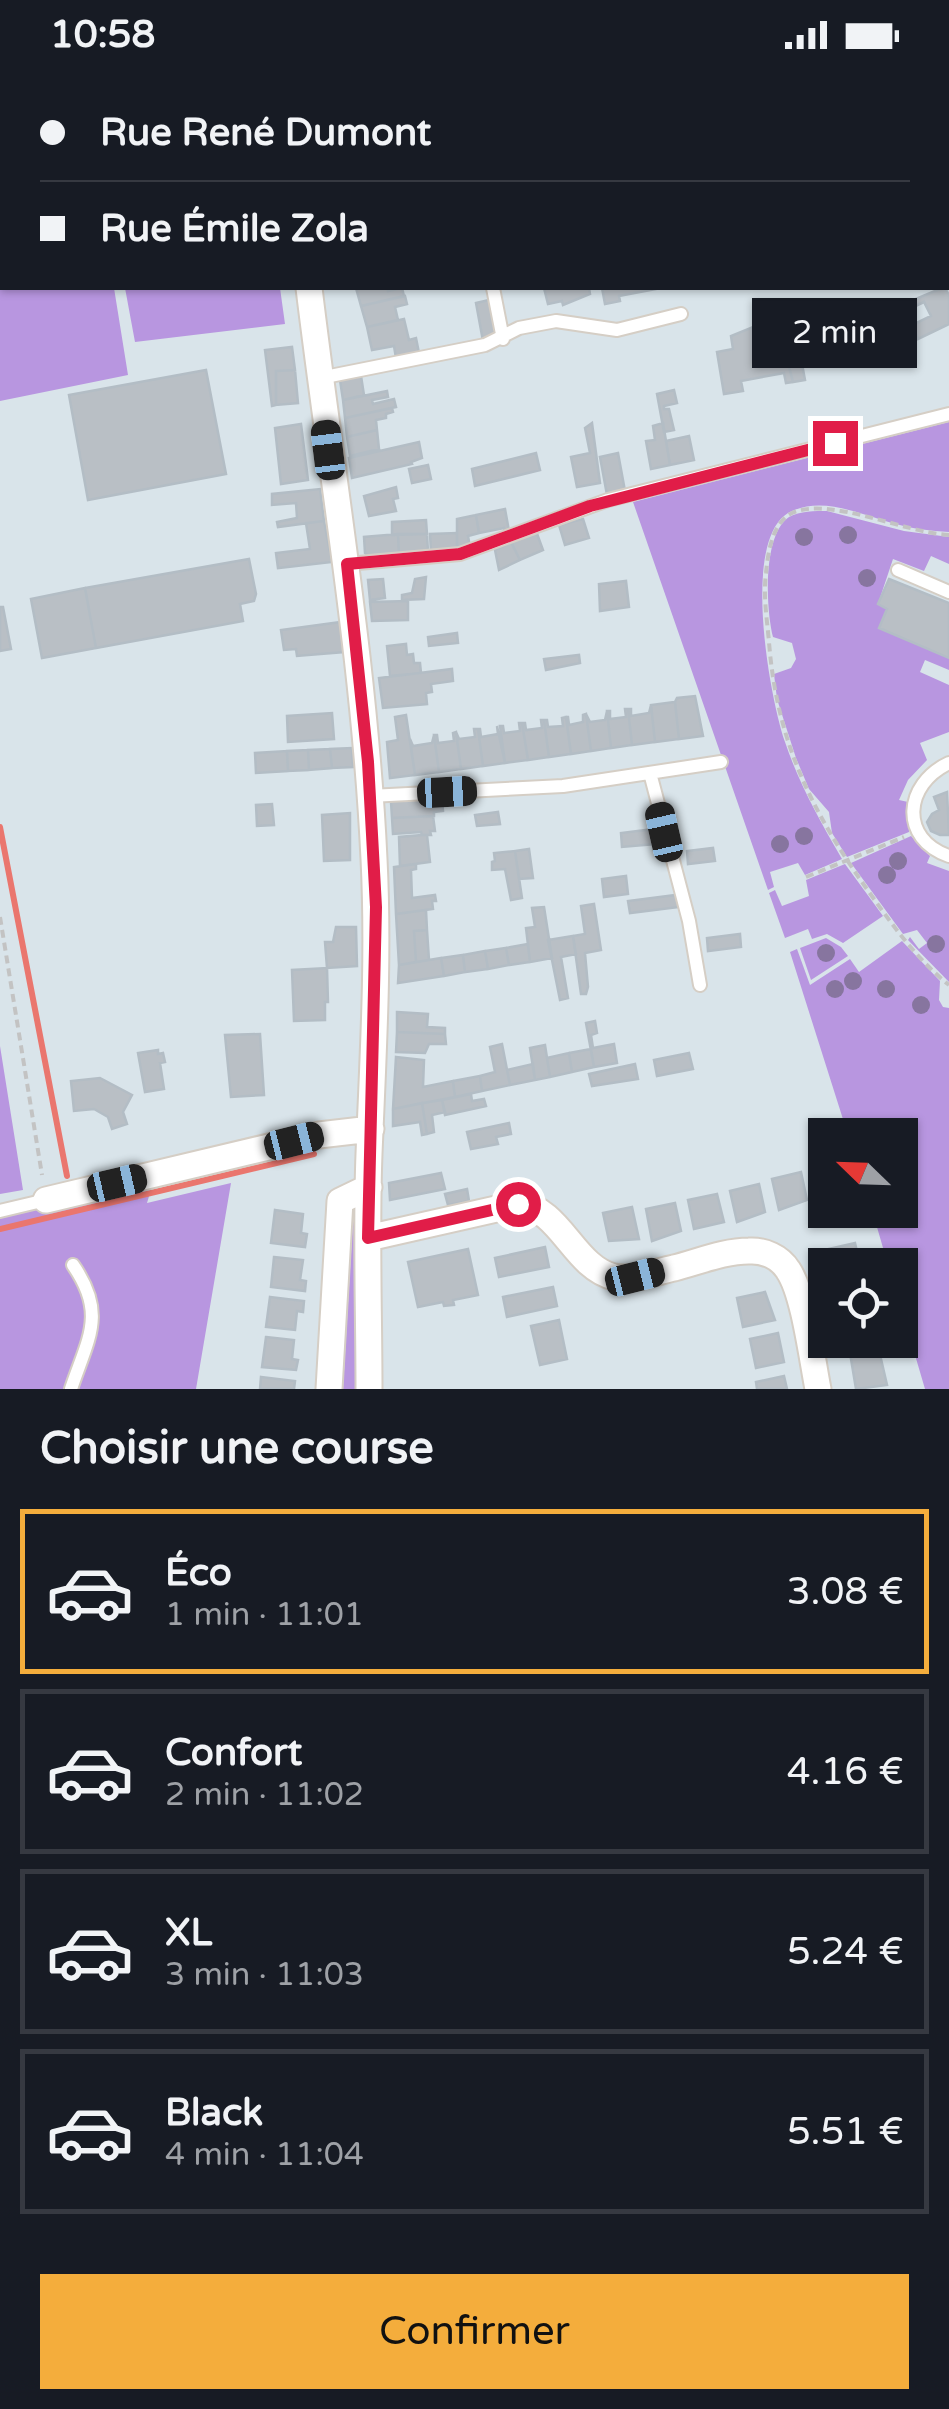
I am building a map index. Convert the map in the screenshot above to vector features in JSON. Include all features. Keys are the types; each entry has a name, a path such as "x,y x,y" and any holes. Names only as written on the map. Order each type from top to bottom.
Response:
{"street":[{"path":"309,290 347,564 370,796 376,932 368,1238 369,1389"},
{"path":"46,1200 371,1121"},
{"path":"329,1389 340,1201 369,1187"},
{"path":"368,1238 527,1204 544,1215 594,1267 614,1277 635,1277 741,1252 771,1255 786,1267 795,1285 818,1389"}],"lane":[{"path":"493,290 503,338"},
{"path":"320,378 486,346 519,328 556,320 617,330 680,314"},
{"path":"347,564 460,554 608,500 949,414"},
{"path":"898,570 949,592"},
{"path":"370,796 563,786 721,762"},
{"path":"949,764 926,778 917,794 913,814 917,831 927,845 949,856"},
{"path":"650,773 689,921 700,985"},
{"path":"0,1211 46,1200"},
{"path":"71,1389 94,1313 86,1284 72,1266"}],"path":[{"path":"949,534 905,529 834,510 806,509 780,522 768,554 764,594 777,710 807,790 847,860 909,946 949,985"},
{"path":"806,877 917,831"},
{"path":"0,917 46,1200"}],"shaded area":[{"path":"0,290 114,290 128,375 0,401"},
{"path":"125,290 280,290 285,324 135,342"},
{"path":"949,422 949,532 909,527 831,506 805,507 792,511 776,525 766,550 763,619 779,721 797,773 842,859 805,875 798,863 770,872 774,887 768,890 633,502"},
{"path":"827,511 904,531 949,537 949,564 931,556 924,571 893,559 878,604 887,609 880,628 949,658 949,670 925,660 920,672 949,685 949,732 920,743 927,760 908,780 899,800 908,802 909,832 847,857 832,833 829,812 809,789 777,699 774,674 791,668 796,659 792,643 773,637 769,609 770,556 780,526 793,515"},
{"path":"911,836 930,856 927,863 949,871 949,982 908,940 910,937 919,949 927,943 917,930 903,934 851,863"},
{"path":"845,864 883,916 843,943 827,934 812,939 808,929 785,938 769,893 775,890 782,906 809,896 806,880"},
{"path":"826,938 848,956 811,980 800,948"},
{"path":"902,941 940,981 939,1000 949,1008 949,1389 925,1389 916,1358 918,1248 883,1248 877,1228 918,1228 918,1118 843,1118 790,952 797,949 810,985 850,959 859,972"},
{"path":"0,1046 23,1190 0,1194"},
{"path":"314,1143 314,1149 152,1186 147,1203 231,1183 196,1389 0,1389 0,1216"},
{"path":"357,1202 359,1389 343,1389 354,1203"}],"building":[{"path":"357,290 402,290 404,296 361,306"},
{"path":"544,290 589,290 590,294 563,305 562,301 548,304"},
{"path":"602,290 650,290 619,296 620,301 605,304"},
{"path":"946,290 949,324 918,339 912,325 931,316 924,302 907,310 904,304"},
{"path":"405,296 407,304 395,307 398,320 367,327 361,306"},
{"path":"489,300 495,332 483,341 476,303"},
{"path":"888,312 895,326 869,337 863,323"},
{"path":"404,319 409,340 416,338 419,353 396,358 394,346 372,350 367,327"},
{"path":"753,327 766,330 768,343 782,340 793,382 786,383 784,373 741,381 743,391 724,394 717,352 733,349 731,336"},
{"path":"797,337 805,380 793,382 782,340"},
{"path":"292,347 295,370 276,371 276,405 272,406 265,350"},
{"path":"206,370 226,474 88,500 69,395"},
{"path":"295,370 298,403 276,405 276,371"},
{"path":"361,376 364,395 343,400 340,380"},
{"path":"674,390 677,403 664,409 669,409 674,430 664,432 657,394"},
{"path":"387,391 388,397 372,400 373,404 394,399 396,407 345,418 343,400"},
{"path":"392,408 386,418 376,420 377,430 347,437 345,418"},
{"path":"592,423 600,483 577,487 571,457 590,453 585,428"},
{"path":"663,423 670,465 651,469 646,441 655,440 653,426"},
{"path":"301,424 308,480 281,484 275,428"},
{"path":"377,430 379,449 350,456 347,437"},
{"path":"689,436 694,460 670,465 666,441"},
{"path":"419,442 422,458 412,464 352,478 349,458"},
{"path":"536,453 540,470 475,486 472,469"},
{"path":"618,453 625,491 607,495 600,457"},
{"path":"428,465 431,479 412,483 409,469"},
{"path":"396,487 396,511 369,516 364,496"},
{"path":"320,489 324,521 278,527 277,522 297,518 296,503 272,505 272,494"},
{"path":"505,509 509,531 505,533 504,528 479,533 476,515"},
{"path":"476,515 479,533 468,536 470,547 457,551 457,519"},
{"path":"583,519 589,538 565,545 559,525"},
{"path":"426,520 427,534 392,535 392,522"},
{"path":"324,521 332,562 278,568 276,553 310,549 306,523"},
{"path":"536,531 543,550 520,560 511,542"},
{"path":"457,533 457,551 431,552 430,534"},
{"path":"398,534 427,534 428,552 399,555"},
{"path":"398,534 399,555 370,557 365,553 364,537"},
{"path":"511,542 520,560 499,570 495,550"},
{"path":"249,559 256,594 254,601 240,604 243,621 96,648 85,588"},
{"path":"426,577 424,599 402,600 402,595 412,593 415,579"},
{"path":"383,579 385,598 370,600 368,580"},
{"path":"889,579 949,603 949,658 879,628 887,609 878,604"},
{"path":"626,581 629,607 600,611 599,584"},
{"path":"85,588 96,648 42,658 31,599"},
{"path":"408,601 408,620 372,621 370,602"},
{"path":"0,607 11,649 0,651"},
{"path":"341,622 344,652 297,656 296,649 284,650 281,630"},
{"path":"457,633 458,643 429,646 428,637"},
{"path":"406,644 407,655 413,654 414,663 420,663 421,673 390,676 387,646"},
{"path":"579,655 580,663 546,670 544,659"},
{"path":"452,669 453,681 431,684 432,692 426,693 427,704 383,708 379,678"},
{"path":"695,696 703,736 679,739 675,702 677,698"},
{"path":"675,702 679,739 655,742 651,705"},
{"path":"651,705 655,742 632,745 628,709 631,716 649,713"},
{"path":"625,709 632,745 611,748 607,711 610,719 626,717"},
{"path":"607,711 611,748 591,751 586,714 590,722 605,720"},
{"path":"332,713 334,739 288,742 287,716"},
{"path":"586,714 591,751 571,754 566,717 569,725 583,722"},
{"path":"406,715 415,775 390,778 387,742 398,740 395,717"},
{"path":"566,717 571,754 549,757 544,720 548,727 563,726 562,718"},
{"path":"541,720 549,757 528,760 522,723 526,730 542,728"},
{"path":"519,723 528,760 505,763 500,726 504,733 520,731"},
{"path":"497,726 505,763 483,766 478,729 481,737 498,734"},
{"path":"474,729 478,729 483,766 461,769 456,732 459,739 475,737"},
{"path":"456,732 461,769 439,772 434,735 438,743 454,741"},
{"path":"434,735 439,772 415,775 410,739 413,746 432,743"},
{"path":"352,748 353,767 332,768 330,749"},
{"path":"330,749 332,768 309,770 308,750"},
{"path":"308,750 309,770 288,771 287,751"},
{"path":"287,751 288,771 256,773 255,753"},
{"path":"947,792 949,835 940,835 931,831 927,822 939,810 934,797"},
{"path":"442,798 443,811 434,812 434,816 392,818 391,802"},
{"path":"272,804 274,825 257,826 256,805"},
{"path":"498,812 500,824 477,826 475,815"},
{"path":"350,813 350,860 324,861 322,815"},
{"path":"433,816 435,831 430,831 431,835 393,834 392,818"},
{"path":"654,829 655,844 622,847 621,833"},
{"path":"427,835 430,862 400,866 399,837"},
{"path":"713,848 715,861 688,864 687,851"},
{"path":"529,849 533,878 519,879 515,851"},
{"path":"515,851 522,898 511,900 505,869 492,870 492,862 494,853"},
{"path":"416,864 416,869 411,870 412,898 435,895 433,909 396,914 394,867"},
{"path":"626,876 628,894 604,897 602,879"},
{"path":"676,895 679,907 630,913 628,901"},
{"path":"594,904 601,950 585,953 588,987 586,994 581,994 573,936 585,934 581,906"},
{"path":"544,907 552,958 530,962 526,928 535,927 532,908"},
{"path":"426,910 427,930 414,931 416,962 399,965 396,914"},
{"path":"336,927 356,927 357,966 327,968 325,942 333,942"},
{"path":"427,930 429,960 416,962 414,931"},
{"path":"740,934 741,947 708,951 707,938"},
{"path":"573,936 576,954 561,957 568,998 560,1000 548,940"},
{"path":"528,944 530,962 509,965 506,948"},
{"path":"506,948 509,965 488,969 485,951"},
{"path":"485,951 488,969 465,972 463,955"},
{"path":"463,955 465,972 444,976 441,958"},
{"path":"441,958 444,976 398,983 399,965"},
{"path":"327,968 325,1020 294,1021 292,970"},
{"path":"397,1012 428,1014 427,1027 445,1028 445,1034 397,1032"},
{"path":"595,1021 593,1048 614,1044 617,1063 594,1067 586,1023"},
{"path":"397,1032 445,1034 446,1044 429,1044 425,1053 396,1052"},
{"path":"260,1034 264,1095 231,1097 225,1035"},
{"path":"502,1044 510,1085 482,1091 480,1076 495,1072 490,1047"},
{"path":"545,1045 550,1077 535,1080 530,1048"},
{"path":"591,1049 594,1067 572,1072 569,1053"},
{"path":"158,1050 165,1062 160,1063 164,1089 145,1092 138,1053"},
{"path":"569,1053 572,1072 550,1077 547,1058"},
{"path":"689,1053 693,1069 657,1076 654,1060"},
{"path":"396,1057 424,1060 423,1087 453,1081 455,1097 393,1109"},
{"path":"533,1064 535,1080 510,1085 507,1070"},
{"path":"635,1064 638,1079 592,1086 589,1074"},
{"path":"480,1076 482,1091 455,1097 453,1081"},
{"path":"100,1078 132,1095 123,1112 127,1124 112,1129 108,1117 94,1109 74,1111 71,1081"},
{"path":"471,1094 472,1101 484,1099 486,1106 445,1115 442,1100"},
{"path":"442,1100 445,1112 432,1115 434,1132 427,1134 422,1103"},
{"path":"422,1103 427,1134 422,1135 420,1122 393,1126 393,1109"},
{"path":"509,1123 511,1134 496,1137 498,1144 471,1149 467,1132"},
{"path":"801,1172 807,1200 779,1210 772,1179"},
{"path":"441,1173 445,1189 390,1200 389,1183"},
{"path":"759,1184 765,1212 737,1222 730,1191"},
{"path":"467,1189 469,1201 448,1205 445,1194"},
{"path":"717,1194 724,1222 694,1229 688,1200"},
{"path":"675,1203 681,1231 652,1241 646,1209"},
{"path":"632,1207 639,1239 609,1241 603,1213"},
{"path":"275,1210 303,1214 301,1233 307,1234 305,1247 271,1243"},
{"path":"545,1247 549,1267 499,1277 495,1258"},
{"path":"468,1249 478,1295 453,1300 454,1305 444,1306 443,1302 418,1307 408,1262"},
{"path":"274,1257 303,1260 300,1280 306,1281 305,1291 271,1287"},
{"path":"553,1287 557,1306 507,1317 503,1297"},
{"path":"765,1292 775,1320 743,1327 737,1298"},
{"path":"270,1297 304,1301 303,1312 297,1311 295,1330 266,1327"},
{"path":"559,1320 567,1359 540,1365 531,1326"},
{"path":"778,1333 784,1362 756,1368 750,1339"},
{"path":"266,1337 294,1340 292,1359 298,1360 296,1370 262,1367"},
{"path":"851,1358 881,1358 887,1385 856,1389"},
{"path":"784,1376 787,1389 757,1389 756,1382"},
{"path":"261,1377 295,1381 294,1389 260,1389"}],"waterway":[{"path":"0,827 67,1176"},
{"path":"0,1229 314,1154"}],"route":[{"path":"518,1204 368,1238 376,907 368,762 347,564 460,554 590,506 835,443"}]}
